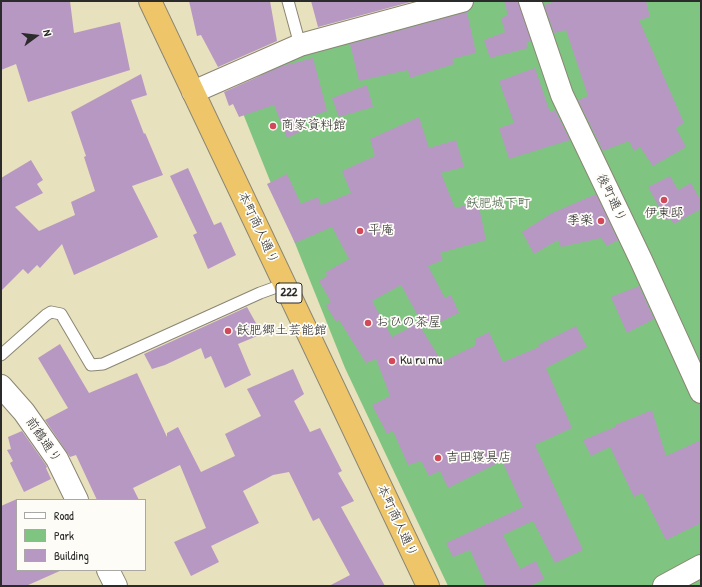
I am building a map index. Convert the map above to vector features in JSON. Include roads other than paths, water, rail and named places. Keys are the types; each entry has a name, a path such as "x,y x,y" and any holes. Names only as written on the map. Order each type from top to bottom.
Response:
{"highway":[{"name":"本町商人通り","path":"150,1 428,586"}],"street":[{"path":"193,92 300,46 462,1"},
{"name":"後町通り","path":"530,1 562,95 638,253 701,392"},
{"name":"前鶴通り","path":"1,386 24,412 57,459 77,499"},
{"path":"664,586 701,566"},
{"path":"108,571 116,586"}],"lane":[{"path":"288,1 300,46"},
{"path":"1,355 51,312 61,314 91,365 103,364 260,293 285,284"}],"place":[{"name":"商家資料館","path":"273,126"},
{"name":"伊東邸","path":"664,200"},
{"name":"季楽","path":"601,221"},
{"name":"平庵","path":"360,231"},
{"name":"おひの茶屋","path":"368,323"},
{"name":"飫肥郷土芸能館","path":"228,331"},
{"name":"Ku ru mu","path":"392,361"},
{"name":"吉田寝具店","path":"438,458"}],"park label":[{"name":"飫肥城下町","path":"498,204"}]}
